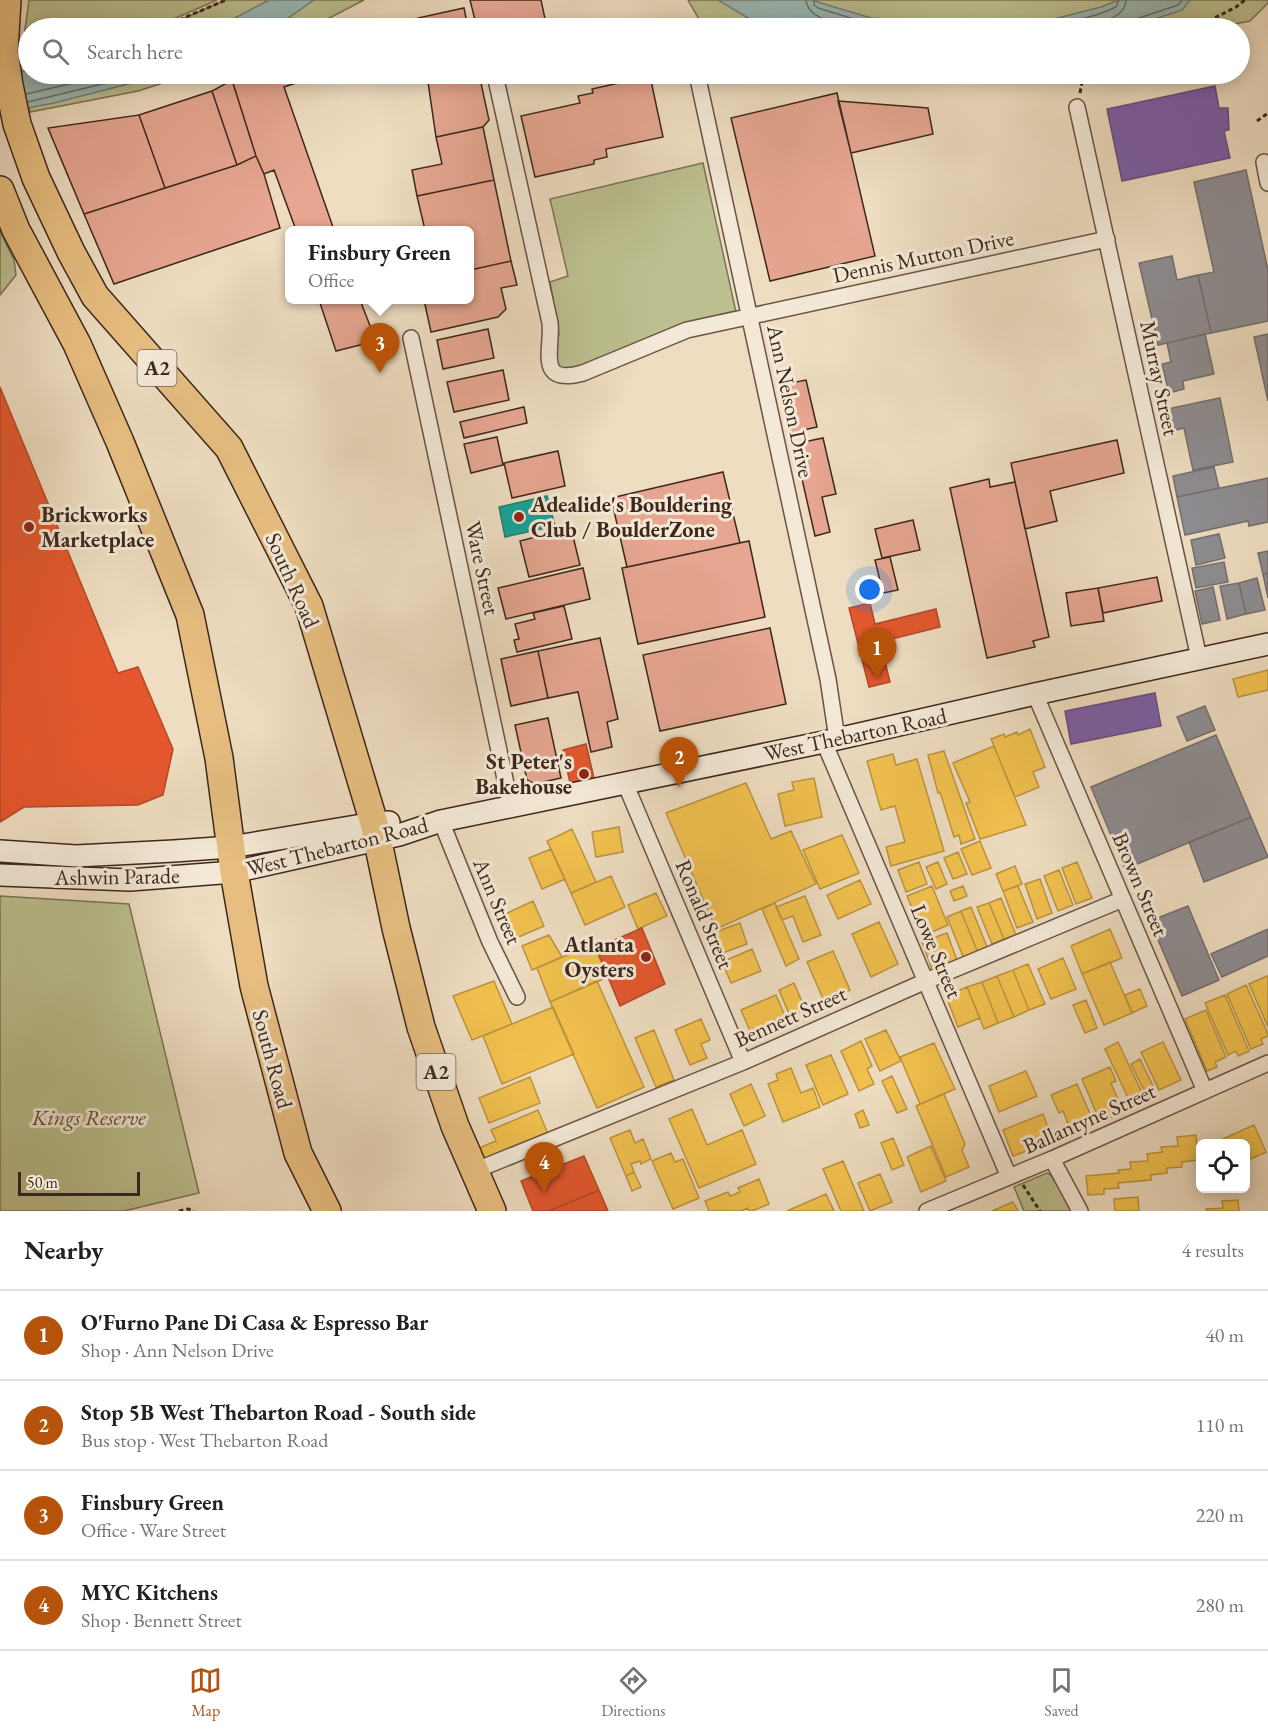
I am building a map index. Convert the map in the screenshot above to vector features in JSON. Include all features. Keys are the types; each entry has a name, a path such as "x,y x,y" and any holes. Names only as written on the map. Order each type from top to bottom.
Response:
{"highway":[{"name":"South Road","path":"7,0 4,51 17,124 36,178 71,252 95,296 229,448 309,606 376,832 396,928 421,1027 455,1126 492,1211"},
{"name":"South Road","path":"0,190 16,230 77,344 120,442 190,615 219,758 232,859 254,986 298,1153 327,1211"}],"street":[{"name":"Dennis Mutton Drive","path":"497,84 550,323 552,336 548,358 552,369 568,376 583,373 687,330 1107,239"},
{"name":"Ann Nelson Drive","path":"699,84 828,679 831,741"},
{"name":"Murray Street","path":"1077,106 1199,658"},
{"path":"1264,162 1268,183"},
{"name":"Ware Street","path":"411,338 511,807"},
{"name":"West Thebarton Road","path":"232,859 441,821 831,741 1268,644"},
{"name":"Brown Street","path":"1035,694 1205,1091"},
{"name":"Lowe Street","path":"831,741 926,981 1012,1175"},
{"name":"Ronald Street","path":"625,783 743,1062"},
{"name":"Ann Street","path":"441,821 490,942 517,997"},
{"name":"Ashwin Parade","path":"0,850 76,856 232,859"},
{"name":"Ashwin Parade","path":"0,875 130,880 232,859"},
{"name":"Bennett Street","path":"474,1171 743,1062 926,981 1123,899"},
{"name":"Ballantyne Street","path":"927,1211 1052,1159 1268,1063"},
{"path":"1052,1159 1080,1211"}],"path":[{"path":"186,18 226,0"},
{"path":"1215,18 1245,0"},
{"path":"1077,106 1082,84"},
{"path":"1257,121 1268,113"},
{"path":"1012,1175 1040,1211"},
{"path":"179,1211 188,1209 194,1211"}],"green space":[{"path":"29,0 217,0 176,18 27,18"},
{"path":"225,0 364,0 329,18 184,18"},
{"path":"688,0 1268,0 1268,3 1250,21 1250,18 698,18"},
{"path":"28,84 160,84 138,91 30,112 27,95"},
{"path":"703,163 736,312 579,369 561,369 556,364 555,349 559,334 550,282 568,276 550,199"},
{"path":"0,231 14,260 16,275 0,295"},
{"name":"Kings Reserve","path":"0,896 129,904 199,1193 124,1211 0,1211"},
{"path":"1047,1173 1051,1175 1074,1211 1024,1211 1014,1187"}],"water":[{"path":"269,0 314,0 288,18 235,18"},
{"path":"718,0 811,0 871,18 748,18"},
{"path":"1119,0 1190,0 1182,10 1158,18 1058,18"},
{"path":"18,72 18,84 128,84 54,103 0,113 0,76"}],"building: Homes":[{"path":"1268,670 1268,690 1238,697 1233,679"},
{"path":"1030,729 1045,767 1033,772 1039,787 1015,797 991,739 1017,732 1018,735"},
{"path":"994,746 1026,825 980,839 966,803 970,802 953,763"},
{"path":"944,751 975,839 961,844 959,835 954,837 940,792 938,793 928,755"},
{"path":"893,754 896,765 917,759 944,851 891,866 886,847 905,842 895,806 881,810 867,761"},
{"path":"814,778 822,817 785,826 778,794 794,790 792,782"},
{"path":"746,783 771,839 791,831 816,884 716,929 666,813"},
{"path":"619,827 623,852 596,857 592,832"},
{"path":"572,829 596,882 571,893 547,841"},
{"path":"842,835 859,873 820,889 803,850"},
{"path":"980,841 991,868 972,875 961,849"},
{"path":"551,849 565,879 542,889 529,858"},
{"path":"958,852 967,874 953,879 944,858"},
{"path":"919,862 927,884 906,892 898,870"},
{"path":"938,862 947,884 936,889 926,867"},
{"path":"1077,862 1092,898 1076,904 1062,868"},
{"path":"1015,866 1022,884 1003,891 996,874"},
{"path":"1059,870 1073,905 1058,911 1044,876"},
{"path":"611,876 625,907 585,925 571,893"},
{"path":"1040,879 1052,913 1037,919 1025,884"},
{"path":"860,880 871,904 838,919 827,895"},
{"path":"932,886 948,925 923,936 907,896"},
{"path":"963,886 967,896 954,901 950,891"},
{"path":"1018,886 1033,922 1017,928 1003,891"},
{"path":"656,893 667,916 638,929 628,905"},
{"path":"805,896 821,935 803,942 793,916 782,920 776,907"},
{"path":"1001,898 1016,935 1004,939 989,903"},
{"path":"533,901 544,926 514,939 503,915"},
{"path":"775,903 799,959 786,966 762,909"},
{"path":"989,903 1004,939 992,944 977,907"},
{"path":"971,907 988,949 978,953 961,911"},
{"path":"961,911 978,953 964,959 947,917"},
{"path":"879,922 898,964 871,977 852,934"},
{"path":"740,923 747,944 717,955 710,934"},
{"path":"1110,929 1122,958 1082,974 1071,946"},
{"path":"947,933 958,963 933,972 922,942"},
{"path":"549,935 562,957 532,970 522,946"},
{"path":"593,944 608,977 550,1002 537,968"},
{"path":"752,949 761,971 731,983 722,962"},
{"path":"833,951 850,990 824,1001 807,962"},
{"path":"1063,958 1076,989 1051,999 1038,969"},
{"path":"1110,962 1132,1013 1104,1025 1082,974"},
{"path":"1028,964 1045,1004 1029,1010 1013,970"},
{"path":"1013,970 1029,1010 1014,1017 997,976"},
{"path":"997,976 1014,1017 998,1023 982,982"},
{"path":"1267,976 1268,978 1268,1027 1249,984"},
{"path":"494,981 512,1024 472,1040 453,996"},
{"path":"597,981 644,1087 597,1108 550,1002"},
{"path":"982,982 998,1023 984,1029 967,987"},
{"path":"794,983 805,1009 790,1016 779,990"},
{"path":"1246,985 1268,1034 1261,1039 1263,1044 1251,1049 1227,994"},
{"path":"967,987 980,1018 958,1027 946,996"},
{"path":"1140,989 1147,1006 1132,1013 1125,995"},
{"path":"776,995 785,1016 750,1031 741,1010"},
{"path":"1225,995 1249,1051 1238,1056 1236,1051 1228,1055 1205,1003"},
{"path":"1086,1000 1097,1028 1085,1033 1073,1005"},
{"path":"553,1007 574,1054 502,1084 483,1036"},
{"path":"1206,1010 1226,1057 1215,1062 1217,1067 1207,1071 1185,1019"},
{"path":"701,1019 710,1040 701,1044 707,1058 690,1065 675,1030"},
{"path":"654,1030 674,1080 656,1087 635,1038"},
{"path":"886,1030 901,1061 880,1071 865,1039"},
{"path":"861,1041 872,1066 867,1069 874,1084 859,1091 841,1051"},
{"path":"1118,1042 1144,1097 1131,1104 1105,1049"},
{"path":"1163,1042 1181,1080 1159,1090 1141,1052"},
{"path":"934,1043 955,1089 920,1104 900,1057"},
{"path":"831,1055 848,1094 823,1105 806,1065"},
{"path":"1140,1059 1155,1090 1146,1094 1131,1064"},
{"path":"1110,1067 1116,1081 1111,1083 1123,1112 1100,1122 1082,1079"},
{"path":"791,1068 801,1093 813,1088 820,1107 783,1122 768,1084 778,1080 776,1074"},
{"path":"1026,1071 1037,1096 999,1112 989,1086"},
{"path":"892,1076 907,1109 897,1113 882,1081"},
{"path":"530,1077 540,1103 489,1123 479,1098"},
{"path":"751,1084 765,1116 744,1126 730,1094"},
{"path":"1077,1084 1091,1116 1069,1126 1063,1111 1059,1113 1051,1095"},
{"path":"944,1094 965,1144 962,1150 969,1167 946,1177 916,1106"},
{"path":"692,1109 707,1145 742,1130 756,1164 699,1188 669,1119"},
{"path":"538,1110 548,1134 485,1161 479,1148 496,1141 491,1130"},
{"path":"863,1110 869,1125 860,1128 855,1114"},
{"path":"1043,1114 1053,1141 1013,1156 1003,1130"},
{"path":"1254,1125 1266,1152 1250,1159 1250,1139 1223,1139"},
{"path":"630,1130 635,1143 643,1139 651,1159 641,1164 640,1161 631,1164 634,1172 626,1176 610,1138"},
{"path":"1196,1135 1196,1160 1182,1162 1182,1167 1167,1168 1167,1173 1151,1175 1151,1180 1118,1183 1119,1188 1104,1189 1104,1194 1088,1195 1086,1176 1119,1173 1118,1170 1131,1169 1130,1162 1148,1161 1147,1154 1162,1152 1161,1147 1178,1146 1177,1137"},
{"path":"893,1138 904,1165 892,1170 881,1143"},
{"path":"931,1146 946,1181 921,1192 907,1157"},
{"path":"671,1153 675,1162 683,1159 699,1198 673,1209 652,1161"},
{"path":"843,1161 864,1211 841,1211 823,1169"},
{"path":"634,1172 641,1187 632,1191 626,1176"},
{"path":"880,1174 892,1202 870,1211 858,1183"},
{"path":"759,1179 769,1204 752,1211 748,1208 741,1211 709,1211 705,1201 728,1192 730,1196 740,1192 738,1188"},
{"path":"826,1194 834,1211 787,1211"},
{"path":"1138,1197 1139,1211 1115,1211 1114,1199"},
{"path":"1238,1200 1239,1211 1207,1211 1206,1209 1223,1208 1222,1201"},
{"path":"1013,1202 1018,1211 992,1211"}],"building: Shops":[{"name":"Brickworks Marketplace","path":"0,387 118,673 138,667 173,749 163,795 138,805 24,807 0,822"},
{"path":"870,603 875,624 936,609 940,627 880,642 890,682 869,687 849,608"},
{"path":"586,744 594,778 570,783 563,750"},
{"path":"642,928 665,984 620,1006 596,948"},
{"path":"584,1156 599,1190 549,1211 533,1211 521,1181"},
{"path":"599,1190 608,1211 549,1211"}],"building: Offices":[{"path":"1215,86 1219,108 1228,108 1229,130 1224,131 1230,158 1122,181 1107,109"},
{"path":"1155,693 1161,726 1071,744 1065,711"}],"building: Public":[{"path":"547,496 555,526 505,537 499,507"}],"building: Industry":[{"path":"1246,170 1268,270 1268,321 1211,333 1198,275 1214,272 1194,182"},
{"path":"1172,256 1177,280 1198,275 1211,333 1158,345 1139,263"},
{"path":"1205,334 1214,374 1183,381 1184,389 1169,393 1162,364 1171,362 1167,343"},
{"path":"1268,334 1268,401 1254,337"},
{"path":"1220,398 1233,462 1193,470 1184,428 1172,431 1167,409"},
{"path":"1214,467 1219,488 1177,497 1173,476"},
{"path":"1268,478 1268,522 1249,526 1248,521 1185,535 1177,497"},
{"path":"1219,534 1225,558 1196,565 1191,540"},
{"path":"1268,551 1268,573 1263,574 1258,553"},
{"path":"1224,562 1228,582 1196,588 1192,568"},
{"path":"1268,573 1268,598 1263,574"},
{"path":"1257,578 1265,610 1246,614 1239,583"},
{"path":"1239,583 1246,614 1227,619 1220,586"},
{"path":"1213,587 1220,620 1202,624 1195,591"},
{"path":"1205,706 1215,730 1187,741 1177,717"},
{"path":"1216,735 1251,817 1125,869 1091,787"},
{"path":"1251,817 1268,857 1204,882 1189,842"},
{"path":"1188,906 1219,980 1182,996 1150,921"},
{"path":"1268,929 1268,956 1222,977 1211,954"}],"building: Other":[{"path":"470,0 541,0 545,18 474,18"},
{"path":"464,8 466,18 418,18"},
{"path":"225,84 233,84 256,156 237,165 212,91"},
{"path":"233,84 293,84 284,87 333,226 295,226 274,170 264,174"},
{"path":"428,84 481,84 489,120 483,127 436,137"},
{"path":"614,84 652,84 663,137 606,149 607,157 594,160 594,164 535,177 521,116 580,103 578,96 593,93 592,89"},
{"path":"212,91 237,165 165,188 139,115"},
{"path":"837,93 875,256 770,281 731,118"},
{"path":"838,101 928,108 933,134 851,153"},
{"path":"139,115 165,188 84,214 48,128"},
{"path":"483,127 494,180 417,196 412,170 442,164 436,137"},
{"path":"256,156 264,174 280,228 114,284 84,214 237,165"},
{"path":"494,180 511,261 474,269 474,226 424,226 417,196"},
{"path":"511,261 517,285 501,288 506,309 498,317 431,332 425,304 474,304 474,269"},
{"path":"320,304 362,304 376,341 336,351"},
{"path":"488,329 494,358 443,369 437,340"},
{"path":"503,370 509,400 454,412 447,382"},
{"path":"806,380 817,427 791,433 780,385"},
{"path":"524,407 527,423 464,438 460,422"},
{"path":"497,437 503,465 471,473 464,444"},
{"path":"823,438 836,494 822,497 830,532 815,536 794,444"},
{"path":"1117,440 1124,473 1050,491 1057,521 1025,529 1011,463"},
{"path":"558,451 565,486 512,498 504,463"},
{"path":"723,472 740,543 627,567 611,498"},
{"path":"989,479 990,487 1015,482 1049,637 1033,641 1035,647 987,658 950,488"},
{"path":"913,520 920,550 882,558 875,529"},
{"path":"571,528 580,565 529,577 520,541"},
{"path":"749,541 765,617 638,644 622,568"},
{"path":"890,557 898,590 883,593 875,560"},
{"path":"583,568 590,599 506,619 498,588"},
{"path":"1157,577 1162,601 1103,613 1098,588"},
{"path":"1098,588 1104,621 1071,626 1066,593"},
{"path":"564,606 572,639 517,652 514,640 519,639 515,624 535,619 533,613"},
{"path":"770,628 786,704 660,731 643,655"},
{"path":"600,638 618,719 607,722 612,747 591,752 578,692 548,698 538,651"},
{"path":"538,651 548,698 511,706 501,659"},
{"path":"548,718 561,778 535,784 527,780 515,725"}],"place":[{"name":"Finsbury Green","path":"380,373"},
{"name":"Adealide's Bouldering Club / BoulderZone","path":"519,517"},
{"name":"Brickworks Marketplace","path":"29,527"},
{"name":"O'Furno Pane Di Casa & Espresso Bar","path":"877,678"},
{"name":"St Peter's Bakehouse","path":"584,774"},
{"name":"Stop 5B West Thebarton Road - South side","path":"679,787"},
{"name":"Atlanta Oysters","path":"646,957"},
{"name":"MYC Kitchens","path":"544,1192"}]}
